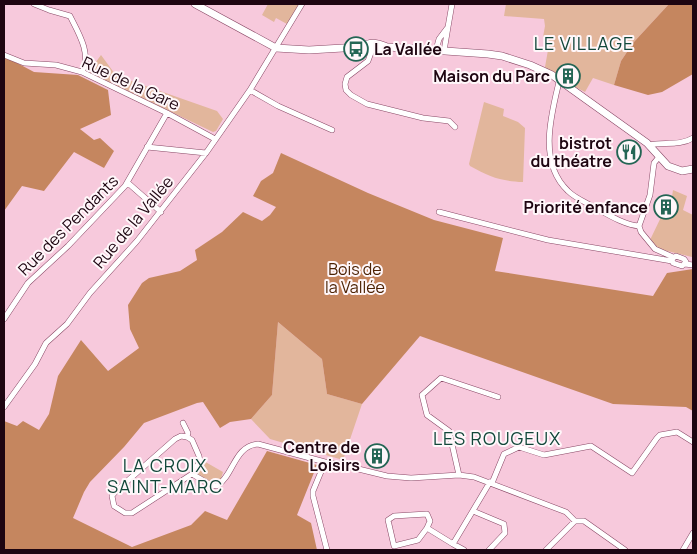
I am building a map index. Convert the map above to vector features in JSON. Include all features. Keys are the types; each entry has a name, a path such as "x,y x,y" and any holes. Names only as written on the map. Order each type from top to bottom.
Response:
{"street":[{"path":"34,4 70,16 78,31 85,52 85,65 82,72"},
{"path":"195,4 276,48 309,50 362,47 372,50 388,47"},
{"name":"Rue de la Vallée","path":"4,407 35,364 46,343 67,324 90,293 128,252 206,153 250,90 302,4"},
{"path":"440,51 439,39 448,27 452,4"},
{"path":"362,47 370,43 376,43 388,47 502,56 543,70 650,146 668,166 682,171 693,169"},
{"path":"372,50 368,61 347,77 345,87 348,93 367,104 423,118 449,121 455,127"},
{"name":"Rue de la Gare","path":"4,55 24,63 56,65 82,72 215,138"},
{"path":"559,82 550,120 549,136 551,160 560,179 569,192 578,198 633,226 639,226"},
{"path":"250,90 278,106 332,130"},
{"name":"Rue des Pendants","path":"4,319 28,283 68,246 128,183 167,113"},
{"path":"650,146 657,144 680,144 693,138"},
{"path":"147,147 206,153"},
{"path":"658,157 654,163 650,195 639,226 641,232 655,249 673,259 674,264 682,266 685,264 693,265"},
{"path":"128,183 161,212"},
{"path":"439,212 548,240 673,259"},
{"path":"458,475 449,430 427,415 422,395 440,378 498,397"},
{"path":"183,423 188,433 187,437"},
{"path":"453,544 491,483 504,454 520,447 544,455 590,446 632,474 659,436 677,432 693,442"},
{"path":"181,436 192,440 199,456 200,461 192,474 132,513 127,514 123,512 114,506 112,501 112,496 116,491 175,439 181,436"},
{"path":"192,474 211,485 217,486 222,482 240,452 254,444 394,477 411,478 458,475 474,477 566,512 575,521"},
{"path":"325,462 313,491 313,496 327,550"},
{"path":"473,511 504,524 505,533 489,550"},
{"path":"424,513 430,519 427,528 418,540 394,546 388,520 394,516 424,513"},
{"path":"546,550 575,521 580,520 586,522 624,550"},
{"path":"427,528 464,550"},
{"path":"683,550 693,533"}],"shaded area":[{"path":"268,4 300,4 287,24 276,18 274,22 262,15"},
{"path":"506,4 669,4 633,43 621,61 614,85 593,78 585,92 558,78 545,67 548,50 544,49 547,38 543,37 544,19 504,16"},
{"path":"101,55 115,74 120,77 217,111 223,119 216,131 213,132 90,73"},
{"path":"484,102 504,109 503,116 518,122 525,128 523,182 508,181 489,176 469,164"},
{"path":"673,190 687,196 683,210 693,215 692,257 659,249 650,240 663,213 665,214 671,203"},
{"path":"278,322 322,359 327,394 362,404 343,460 270,439 251,419 272,395"},
{"path":"202,460 223,472 221,479 216,484 196,473"}],"green space":[{"path":"669,4 693,4 693,74 662,92 648,95 614,85 621,61 633,43"},
{"path":"4,56 34,72 78,75 108,90 111,115 80,129 94,140 100,138 114,151 104,168 74,152 44,191 22,186 4,211"},
{"name":"Bois de la Vallée","path":"281,153 368,193 434,220 503,238 495,271 653,296 667,273 693,269 693,411 686,407 613,404 420,336 362,404 327,394 322,359 278,322 272,395 251,419 230,422 220,428 203,402 144,423 90,482 73,518 132,547 191,525 205,511 227,520 267,451 317,465 297,515 311,523 317,550 4,550 4,421 17,426 23,421 39,430 49,414 58,376 81,340 108,371 139,348 130,329 128,305 142,283 149,278 180,271 197,260 195,250 222,232 243,212 262,221 270,215 276,207 253,196 261,181 273,173"}],"place":[{"name":"La Vallée","path":"356,49"},
{"name":"Maison du Parc","path":"568,76"},
{"name":"bistrot du théatre","path":"629,152"},
{"name":"Priorité enfance","path":"666,207"},
{"name":"Centre de Loisirs","path":"377,456"}],"district":[{"name":"LE VILLAGE","path":"584,43"},
{"name":"LES ROUGEUX","path":"497,438"},
{"name":"LA CROIX SAINT-MARC","path":"165,475"}]}
